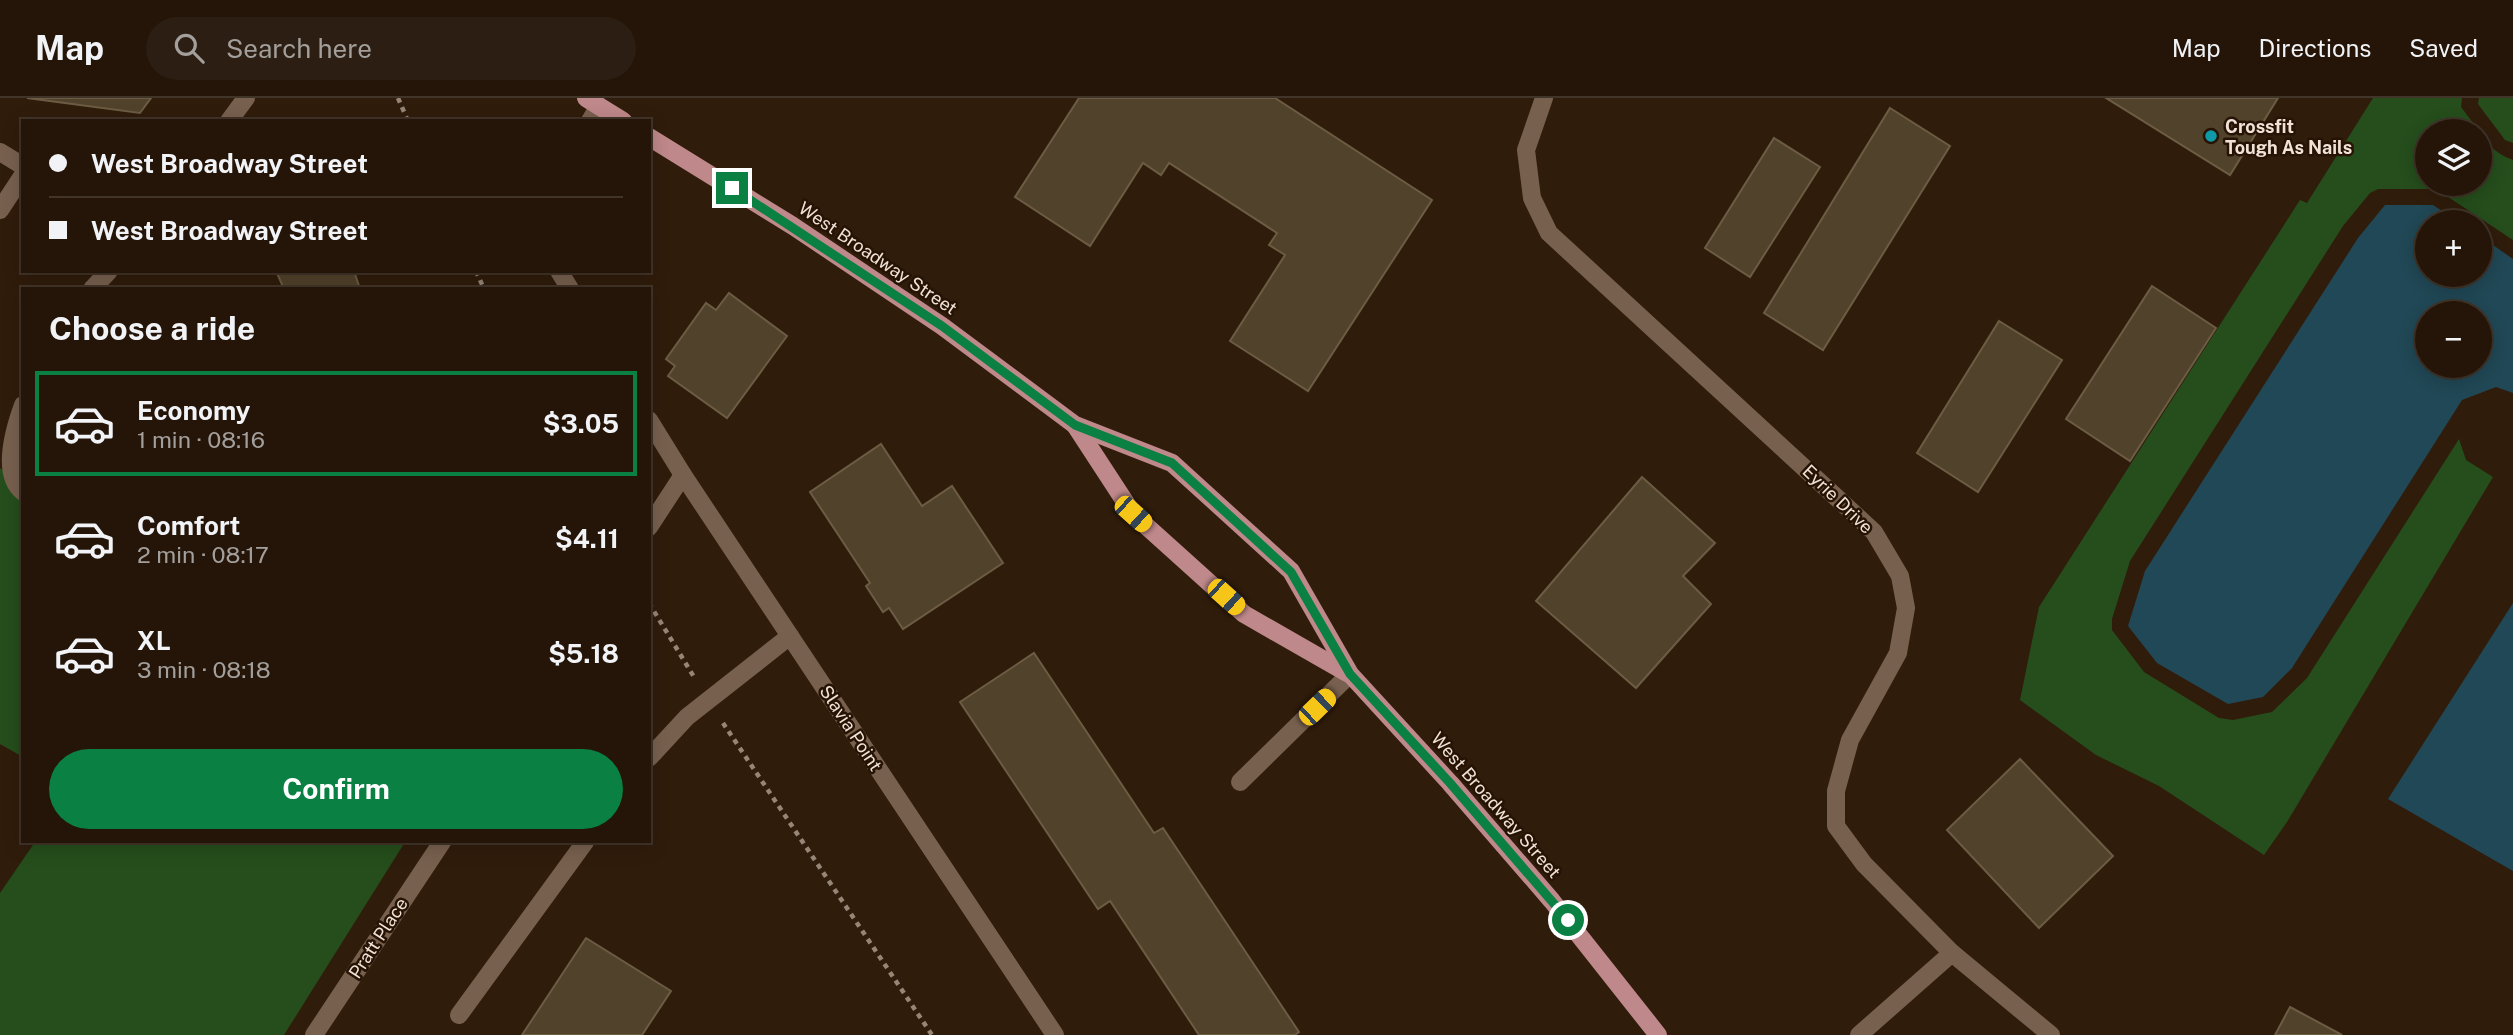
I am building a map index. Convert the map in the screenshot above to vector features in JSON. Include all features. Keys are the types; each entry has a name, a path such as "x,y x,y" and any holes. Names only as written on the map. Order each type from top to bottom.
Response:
{"main road":[{"path":"592,108 618,119"},
{"name":"West Broadway Street","path":"651,138 793,226 931,318 1075,425 1172,463 1291,572 1350,674 1544,891 1658,1035"},
{"name":"West Broadway Street","path":"1075,425 1133,514 1244,614 1350,674"}],"street":[{"path":"230,119 246,98"},
{"name":"Eyrie Drive","path":"1544,98 1526,150 1532,198 1549,233 1874,531 1900,576 1906,608 1898,653 1850,740 1836,791 1836,826 1864,864 1952,953 2051,1035"},
{"path":"0,152 21,165"},
{"path":"0,210 21,178"},
{"path":"94,287 107,273"},
{"path":"21,410 12,435 11,466 21,490"},
{"name":"Slavia Point","path":"651,423 1055,1035"},
{"path":"651,524 683,475"},
{"path":"651,756 687,717 790,636"},
{"path":"1240,782 1350,674"},
{"name":"Pratt Place","path":"314,1035 441,843"},
{"path":"459,1015 584,843"},
{"path":"1859,1035 1952,953"}],"path":[{"path":"398,98 407,119"},
{"path":"651,606 709,700 932,1035"}],"green space":[{"path":"2373,98 2462,98 2461,107 2470,119 2415,119 2415,189 2378,189 2370,193 2343,226 2130,561 2112,619 2112,630 2144,672 2219,718 2233,720 2272,712 2307,678 2459,439 2466,460 2493,477 2287,822 2264,855 2159,786 2096,755 2020,700 2039,607 2300,200 2307,203"},
{"path":"2479,98 2513,98 2513,143 2505,140 2492,119 2478,104"},
{"path":"2492,148 2513,160 2513,240 2492,226 2492,210 2468,210 2447,196 2492,196"},
{"path":"0,468 21,481 21,756 0,744"},
{"path":"34,843 404,843 284,1035 0,1035 0,893"}],"water":[{"path":"2385,205 2433,205 2441,210 2415,210 2415,287 2492,287 2492,244 2513,259 2513,393 2496,387 2462,400 2292,668 2263,697 2228,704 2157,663 2128,626 2145,571 2358,238"},
{"path":"2513,603 2513,871 2388,799"}],"building":[{"path":"27,98 151,98 140,113"},
{"path":"1079,98 1275,98 1432,200 1308,391 1230,341 1285,255 1269,245 1277,233 1169,163 1161,175 1143,163 1090,246 1015,197"},
{"name":"Crossfit Tough As Nails","path":"2106,98 2278,98 2230,175"},
{"path":"1890,108 1950,146 1823,350 1764,313"},
{"path":"1774,138 1820,167 1750,277 1705,248"},
{"path":"277,273 355,273 359,287 283,287"},
{"path":"2152,286 2216,328 2130,461 2066,419"},
{"path":"729,293 787,336 727,418 668,376 675,366 666,359 706,303 716,310"},
{"path":"1999,321 2062,360 1978,492 1917,453"},
{"path":"881,444 922,506 952,486 1003,563 903,629 889,608 883,612 866,586 870,583 810,492"},
{"path":"1642,477 1715,543 1683,576 1711,604 1636,688 1536,601"},
{"path":"1034,653 1154,833 1163,828 1299,1032 1295,1035 1199,1035 1110,901 1098,909 960,702"},
{"path":"2020,759 2113,856 2039,928 1947,830"},
{"path":"586,938 671,991 642,1035 522,1035"},
{"path":"2290,1007 2342,1035 2275,1035"}],"place":[{"name":"Crossfit Tough As Nails","path":"2211,136"}],"route":[{"path":"732,188 942,326 1075,425 1172,463 1291,572 1350,674 1450,783 1568,920"}]}
